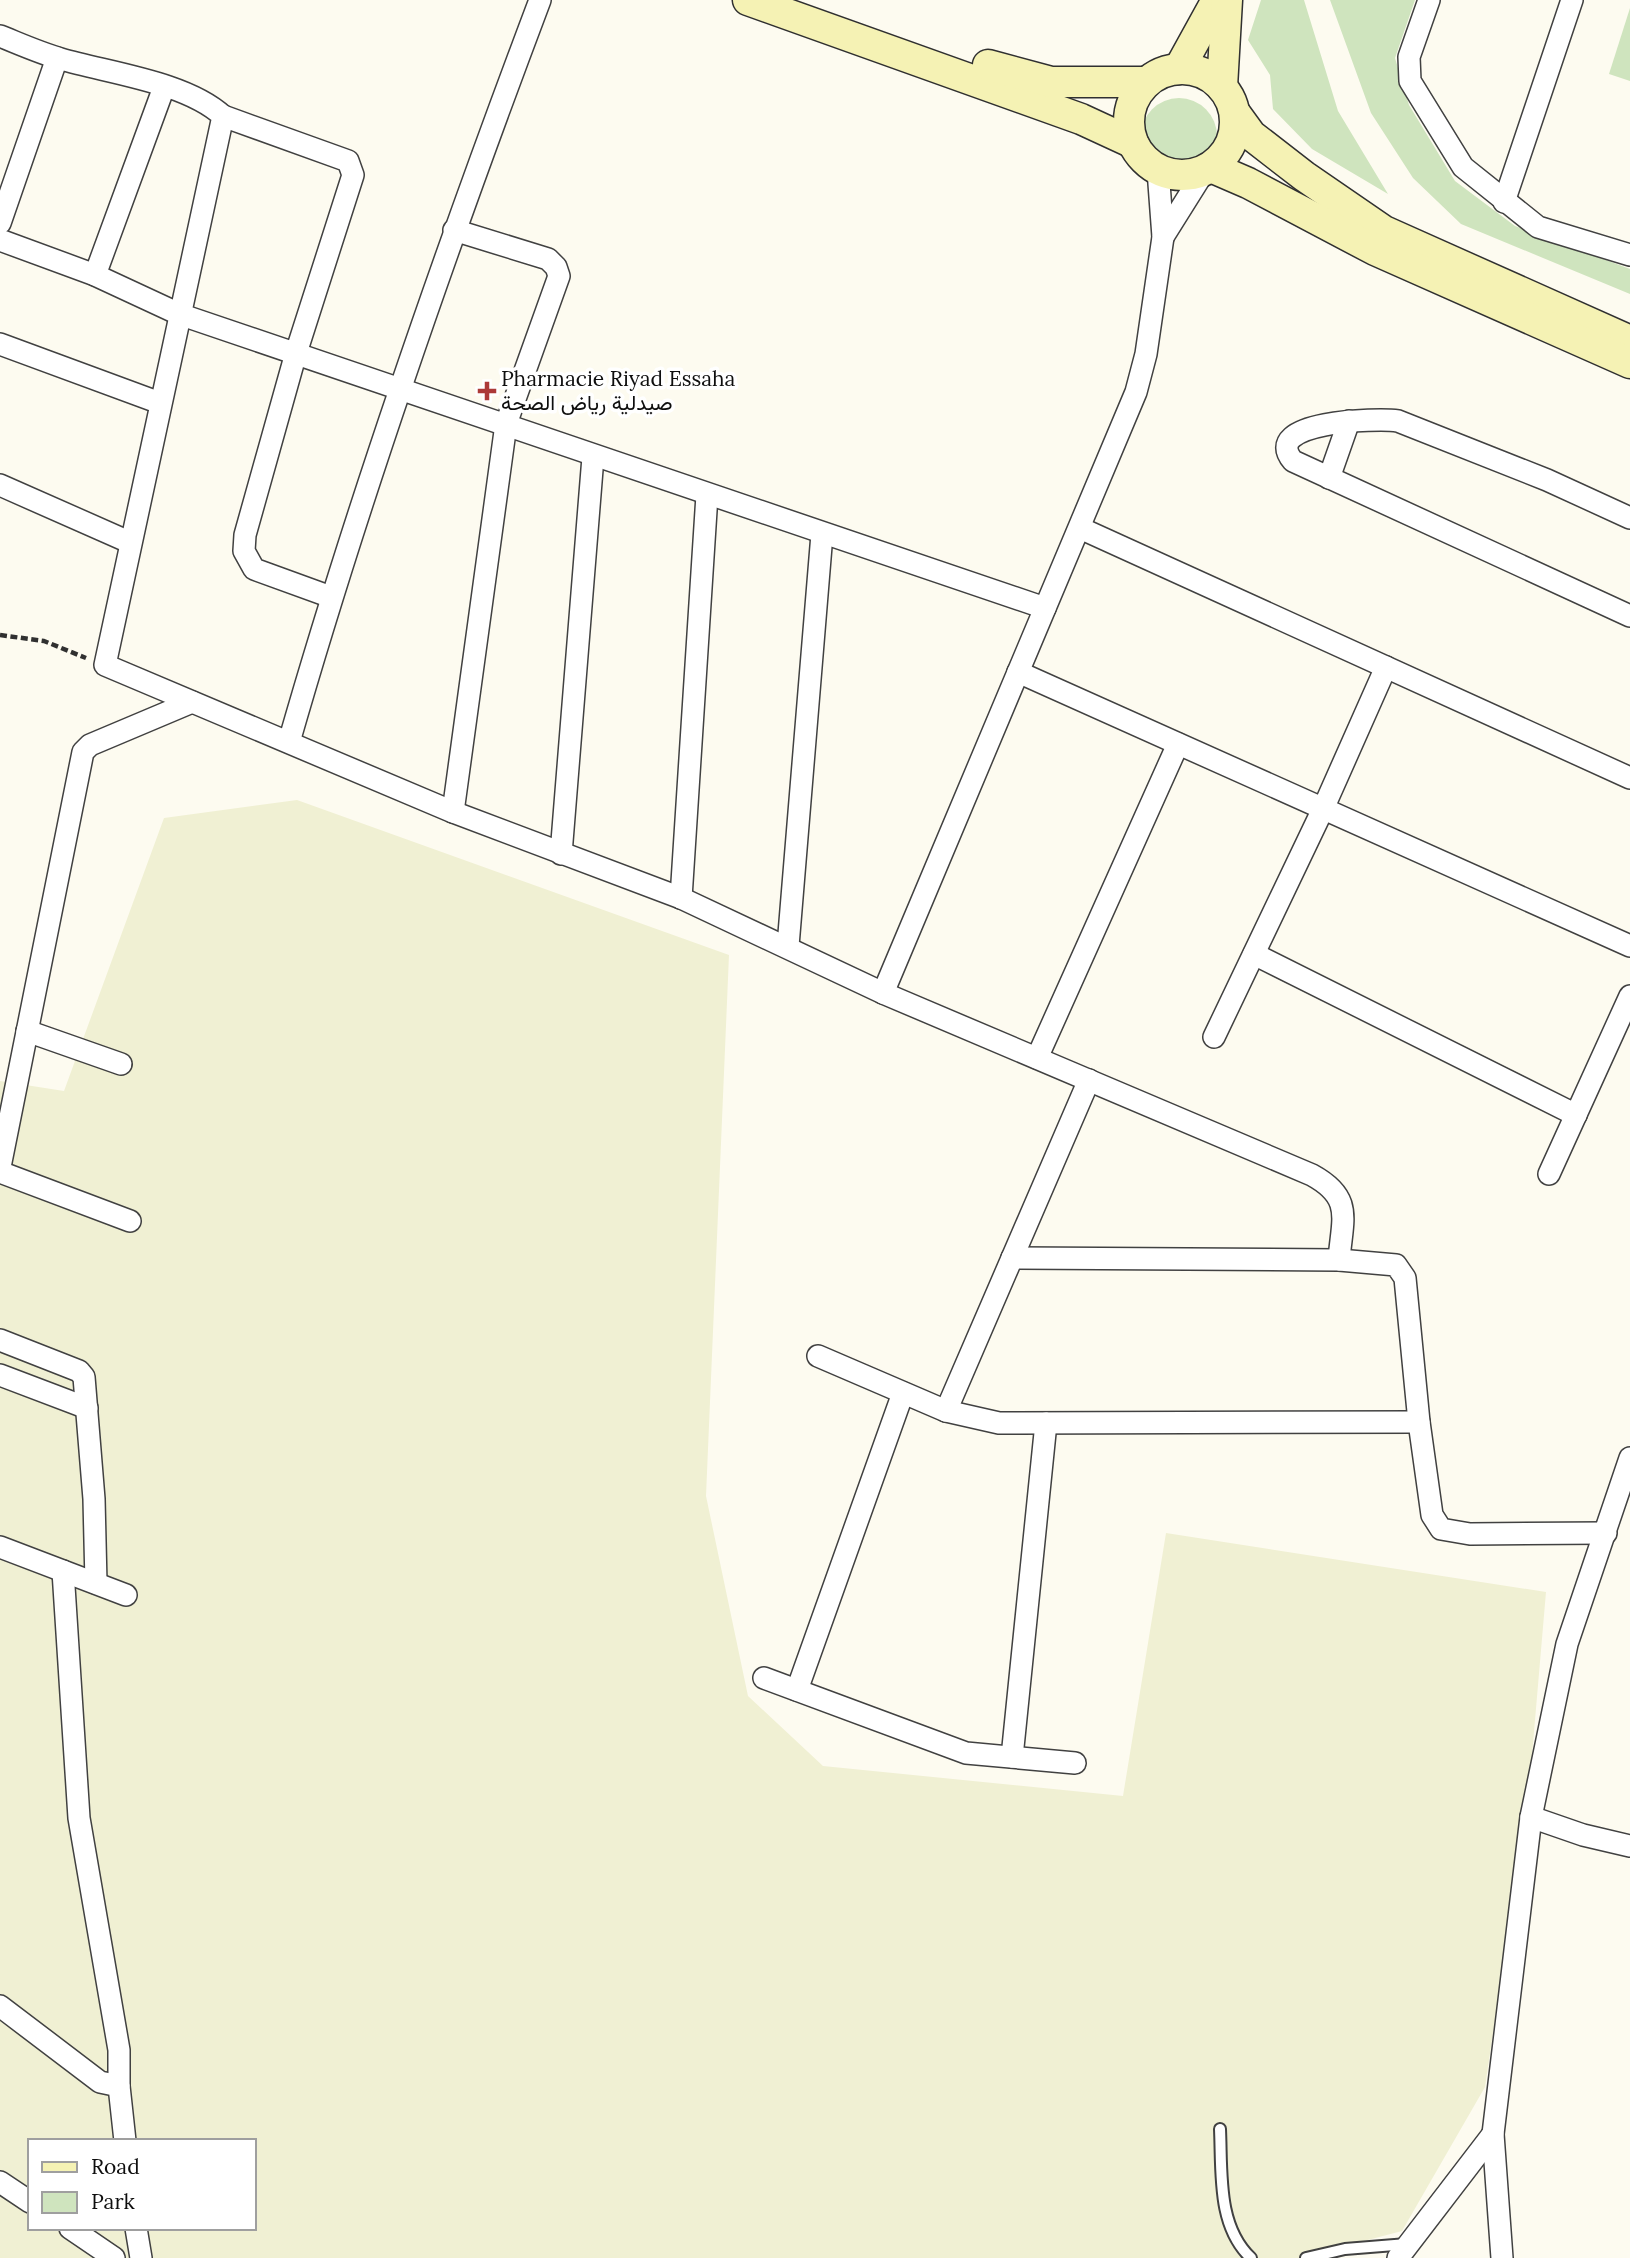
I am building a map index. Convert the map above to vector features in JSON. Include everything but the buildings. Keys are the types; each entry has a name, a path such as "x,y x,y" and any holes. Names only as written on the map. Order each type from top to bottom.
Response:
{"main road":[{"path":"748,0 1081,119 1133,144"},
{"path":"806,0 1032,79 1090,85 1146,82"},
{"path":"1179,69 1217,0"},
{"path":"1208,169 1226,153 1234,134 1228,100 1227,0"},
{"path":"1630,341 1384,231 1304,176 1251,135 1228,100 1195,70 1167,71 1146,82 1135,95 1129,111 1133,144 1143,159 1158,170 1173,175 1208,169 1248,183 1375,250 1630,363"}],"street":[{"path":"289,742 331,597 454,230 540,0"},
{"path":"1429,0 1409,57 1410,81 1463,167 1538,227 1630,255"},
{"path":"1504,202 1572,0"},
{"path":"0,36 57,58 164,86 213,107 223,116 348,161 353,175 296,353 245,535 244,551 254,569 331,597"},
{"path":"0,223 57,58"},
{"path":"95,275 164,86"},
{"path":"223,116 129,542 105,665 453,812 681,898 788,946 883,993 1329,1185 1338,1194 1342,1205 1339,1260"},
{"path":"1163,237 1208,169"},
{"path":"883,993 1142,375 1163,237 1158,170"},
{"path":"453,812 506,424 559,276 556,267 548,259 454,230"},
{"path":"0,240 95,275 179,314 402,388 593,457 1045,608"},
{"path":"0,344 160,403"},
{"path":"1630,517 1419,427 1376,418 1300,432 1289,439 1286,446 1286,454 1293,461 1630,616"},
{"path":"1329,478 1349,421"},
{"path":"561,854 593,457"},
{"path":"0,485 129,542"},
{"path":"681,898 707,495"},
{"path":"1080,528 1630,778"},
{"path":"788,946 822,534"},
{"path":"1214,1037 1323,808 1386,667"},
{"path":"1018,672 1630,946"},
{"path":"130,1221 0,1170 83,752 90,745 192,702"},
{"path":"1037,1058 1178,744"},
{"path":"1254,954 1576,1115"},
{"path":"1549,1174 1630,996"},
{"path":"27,1031 121,1064"},
{"path":"946,1411 1089,1080"},
{"path":"1012,1258 1339,1260 1396,1265 1405,1278 1419,1422 1432,1515 1441,1530 1471,1534 1606,1533"},
{"path":"0,1340 79,1371 84,1377 96,1583"},
{"path":"818,1356 946,1411 999,1423 1419,1422"},
{"path":"0,1375 87,1408"},
{"path":"797,1690 903,1393"},
{"path":"1012,1757 1046,1423"},
{"path":"1502,2258 1493,2134 1531,1817 1567,1644 1630,1458"},
{"path":"0,1547 125,1595"},
{"path":"63,1571 79,1818 119,2050 119,2086 125,2139"},
{"path":"764,1678 966,1753 1075,1763"},
{"path":"1531,1817 1583,1835 1630,1846"},
{"path":"0,2006 100,2082 119,2086"},
{"path":"1402,2251 1493,2134"},
{"path":"0,2182 28,2201"},
{"path":"73,2230 114,2258"},
{"path":"136,2230 141,2258"}],"lane":[{"path":"1220,2129 1229,2229 1237,2245 1251,2258"},
{"path":"1306,2258 1345,2249 1402,2251"}],"path":[{"path":"0,635 44,640 105,665"}],"green space":[{"path":"1261,0 1304,0 1338,111 1388,194 1312,149 1273,109 1270,75 1248,40"},
{"path":"1330,0 1415,0 1395,58 1409,105 1455,181 1515,226 1630,269 1630,294 1461,224 1413,178 1371,113"},
{"path":"1630,8 1630,81 1609,74"},
{"path":"1179,98 1194,101 1206,109 1214,121 1217,136 1214,151 1206,163 1194,171 1179,174 1164,171 1152,163 1144,151 1141,136 1144,121 1152,109 1164,101"},
{"path":"297,800 729,955 706,1496 748,1696 823,1766 1123,1796 1166,1533 1546,1592 1529,1790 1485,2087 1402,2231 1299,2258 0,2258 0,1081 64,1091 164,818"}],"place":[{"name":"Pharmacie Riyad Essaha صيدلية رياض الصحة","path":"487,391"}]}
